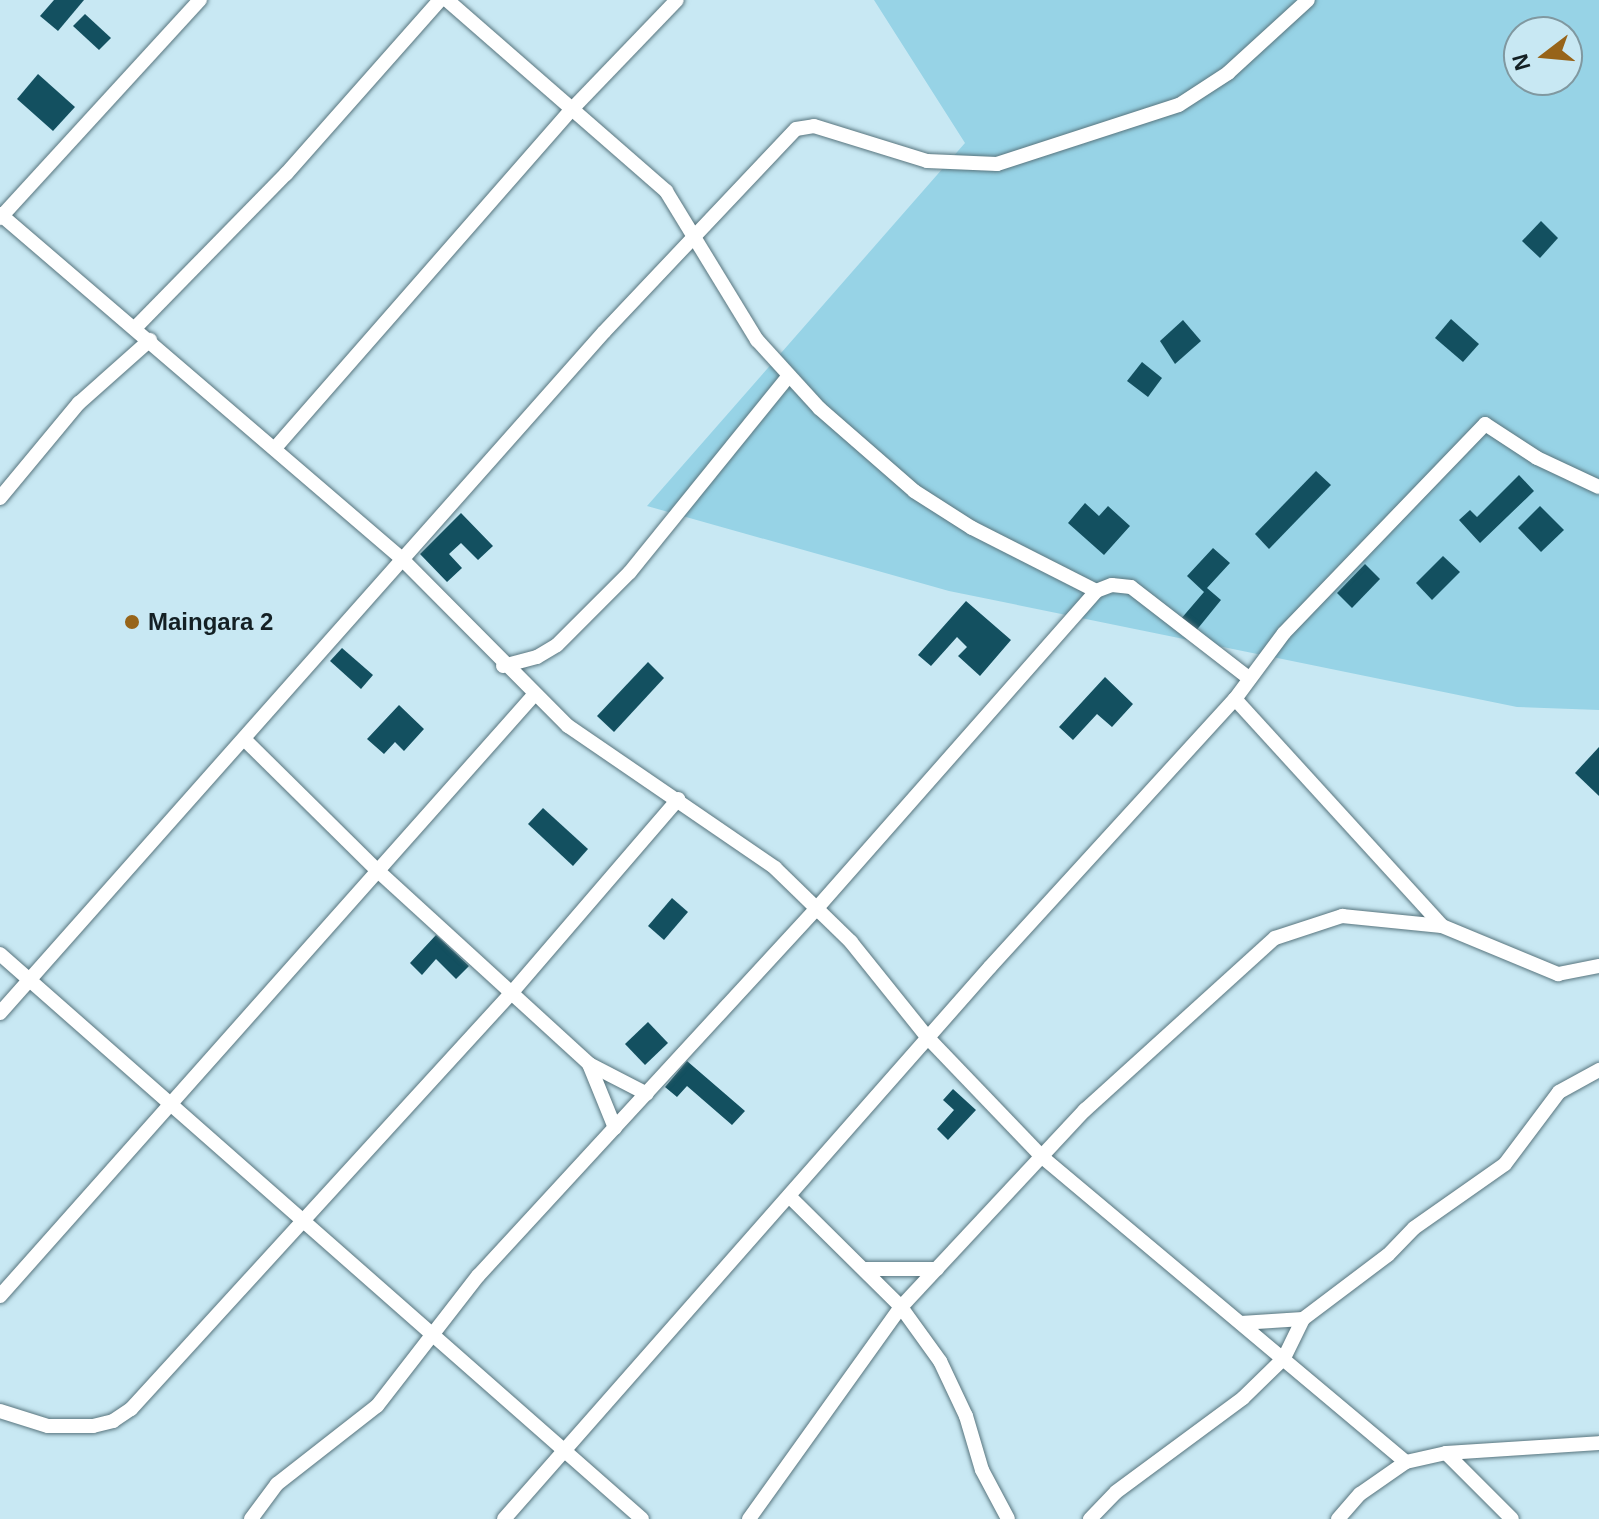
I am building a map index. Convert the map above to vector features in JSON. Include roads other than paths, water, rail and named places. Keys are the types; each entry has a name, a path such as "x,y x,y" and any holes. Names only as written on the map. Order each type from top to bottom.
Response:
{"street":[{"path":"200,0 1,216 276,447 401,558 503,666 568,726 775,868 898,995 928,1038 1041,1156 1406,1462"},
{"path":"135,328 267,195 440,0"},
{"path":"447,0 666,191 696,238 722,290 789,376 914,491 972,528 1096,591"},
{"path":"276,447 572,109 677,0"},
{"path":"0,1013 604,332 803,126 927,161 997,164 1179,105 1228,73 1308,0"},
{"path":"0,498 79,403 150,340"},
{"path":"503,666 537,657 557,645 630,572 789,376"},
{"path":"504,1519 562,1448 1235,699 1284,633 1485,424 1537,458 1599,487"},
{"path":"251,1519 277,1484 377,1406 478,1276 817,908 1096,591 1112,585 1131,587 1250,679"},
{"path":"0,1296 533,696"},
{"path":"1235,699 1442,926"},
{"path":"244,739 378,871 514,990 589,1064 647,1094"},
{"path":"0,1411 48,1426 113,1421 131,1409 514,990 678,799"},
{"path":"749,1519 901,1307 1041,1156 1275,938 1342,916 1442,926 1558,974 1599,966"},
{"path":"0,954 171,1101 642,1519"},
{"path":"589,1064 615,1128"},
{"path":"1090,1519 1116,1492 1190,1441 1284,1358 1303,1319 1377,1264 1414,1228 1505,1164 1559,1092 1599,1070"},
{"path":"789,1196 901,1307 940,1361 966,1416 982,1470 1008,1519"},
{"path":"864,1269 937,1269"},
{"path":"1241,1323 1303,1319"},
{"path":"1338,1519 1360,1494 1406,1462 1446,1453 1599,1443"},
{"path":"1446,1453 1512,1519"}],"place":[{"name":"Maingara 2","path":"132,622"}]}
